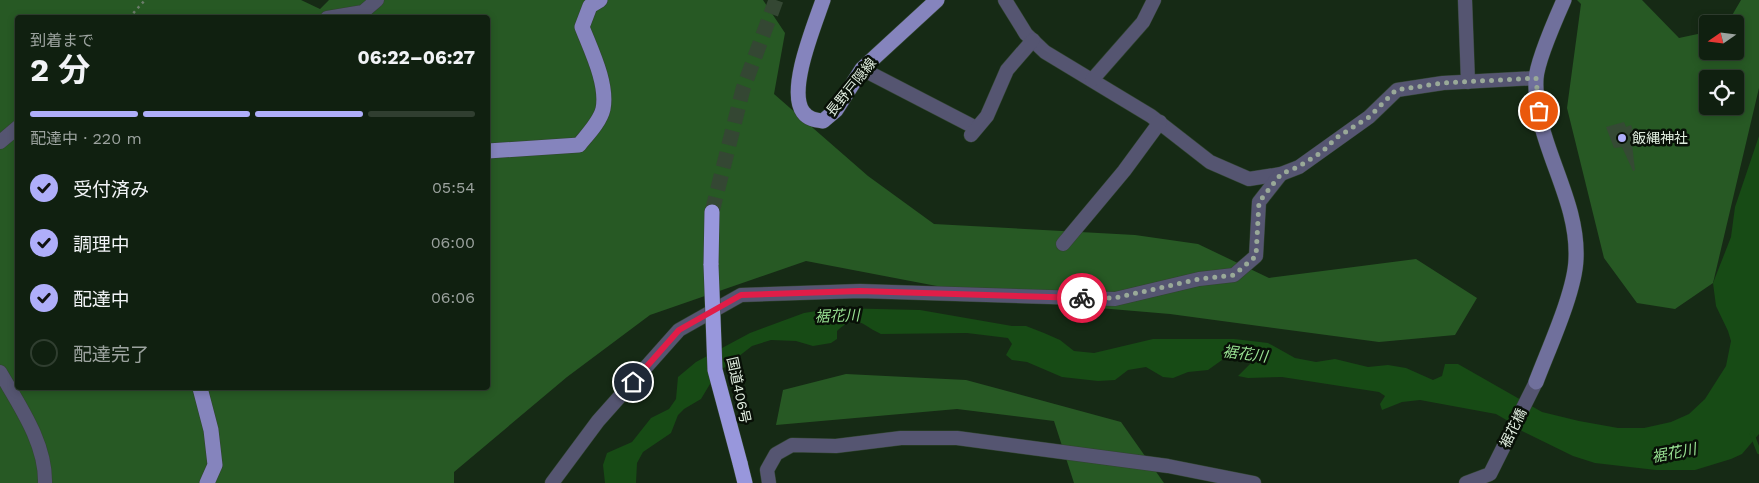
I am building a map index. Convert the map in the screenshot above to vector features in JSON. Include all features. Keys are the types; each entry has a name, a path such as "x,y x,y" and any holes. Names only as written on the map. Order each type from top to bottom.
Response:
{"highway":[{"name":"国道406号","path":"712,212 711,265 715,370 745,483"}],"main road":[{"path":"490,150 579,145 596,123 603,109 601,75 582,28 590,6 600,0"},
{"name":"長野戸隠線","path":"823,0 801,68 798,97 802,111 811,119 823,121 836,110 862,69 937,0"},
{"path":"201,390 211,430 215,465 207,483"}],"street":[{"path":"345,15 363,12 377,0"},
{"path":"1005,0 1026,34 1045,52 1160,122 1210,162 1249,179 1281,174 1298,167 1322,152 1336,138 1369,117 1396,90 1443,83 1536,78"},
{"path":"1092,80 1142,22 1154,0"},
{"path":"1465,0 1468,82"},
{"path":"1536,382 1559,323 1576,260 1571,214 1541,128 1536,78 1553,25 1564,0"},
{"path":"862,69 973,132 987,116 1007,70 1033,40"},
{"path":"1063,244 1124,171 1160,122"},
{"path":"0,142 15,130"},
{"path":"552,483 598,420 679,330 741,295 860,291 1115,298 1199,279 1234,275 1256,256 1259,202 1281,174"},
{"path":"0,372 37,440 46,474 45,483"},
{"name":"裾花橋","path":"1479,481 1536,382"},
{"path":"769,483 768,470 776,454 792,445 836,446 901,438 957,438 1168,466 1254,483"}],"path":[{"path":"132,15 145,0"}],"shaded area":[{"path":"0,0 301,0 320,9 329,0 763,0 785,33 774,94 868,176 934,224 1135,235 1198,244 1269,278 1416,259 1477,298 1455,335 1379,342 1170,314 1015,301 806,261 650,315 567,377 454,472 454,483 0,483"},
{"path":"1577,0 1642,0 1679,38 1699,34 1699,60 1744,60 1744,15 1732,15 1741,0 1759,0 1759,88 1713,283 1675,309 1637,303 1604,258 1567,108 1581,4"},
{"path":"846,374 966,380 1121,422 1164,483 1074,483 1054,421 957,409 776,425 783,390"}],"water":[{"name":"裾花川","path":"1759,136 1759,434 1742,454 1695,470 1656,470 1595,463 1573,456 1516,428 1515,425 1496,414 1420,400 1402,402 1382,410 1380,404 1385,396 1379,392 1282,377 1248,378 1238,376 1252,362 1246,358 1222,360 1208,370 1188,372 1173,378 1163,377 1146,367 1128,370 1115,380 1098,381 1062,377 1027,362 1012,360 1006,355 1012,344 1008,338 967,333 881,334 864,324 854,321 844,325 837,331 837,339 831,343 813,346 796,341 771,340 752,346 716,374 701,399 678,415 671,433 643,452 637,463 636,483 605,483 603,465 607,453 632,442 651,418 669,409 676,399 678,377 696,362 750,333 804,313 835,308 920,310 1012,326 1026,326 1060,340 1074,351 1094,353 1153,339 1234,339 1268,343 1295,358 1316,362 1335,359 1368,367 1388,365 1406,368 1433,380 1442,376 1445,364 1458,364 1542,412 1618,428 1644,428 1671,422 1689,414 1705,399 1726,366 1731,341 1716,306 1713,283 1731,237 1735,207"}],"building":[{"path":"1624,122 1626,127 1631,125 1637,141 1632,144 1635,170 1633,171 1622,147 1614,148 1606,127"}],"waterway":[{"path":"1752,434 1759,452"}],"tunnel":[{"path":"712,212 743,89 776,0"}],"way so far":[{"path":"1082,298 1115,298 1199,279 1234,275 1256,256 1256,225 1259,202 1281,174 1298,167 1322,152 1336,138 1369,117 1396,90 1443,83 1536,78 1539,111"}],"place":[{"name":"飯縄神社","path":"1622,138"}],"route":[{"path":"633,382 679,330 741,295 860,291 1082,298"}]}
